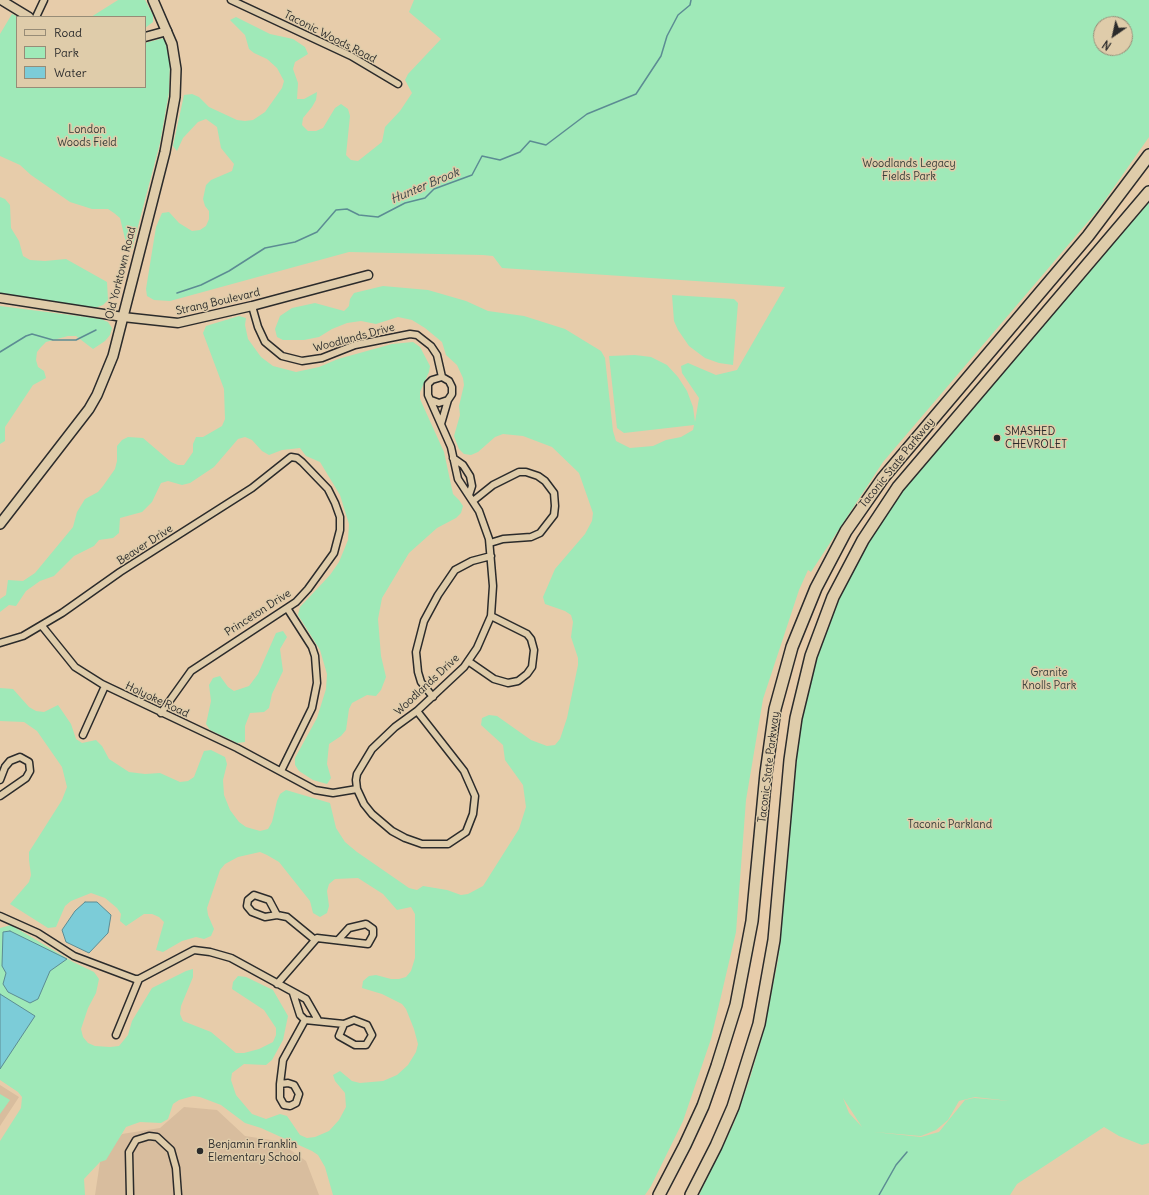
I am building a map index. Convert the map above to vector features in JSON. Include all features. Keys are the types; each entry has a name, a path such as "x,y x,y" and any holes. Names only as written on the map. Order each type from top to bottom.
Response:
{"highway":[{"name":"Taconic State Parkway","path":"659,1195 685,1145 702,1106 717,1066 736,1005 752,921 766,773 775,709 792,647 816,588 846,531 883,478 1088,236 1149,155"},
{"name":"Taconic State Parkway","path":"691,1195 716,1146 733,1106 747,1067 760,1017 774,940 796,718 811,656 834,597 863,540 898,487 1149,192"}],"main road":[{"name":"Old Yorktown Road","path":"0,524 91,406 108,370 165,152 175,97 176,63 172,44 153,0"}],"street":[{"path":"1,0 27,16"},
{"path":"36,16 44,0"},
{"name":"Taconic Woods Road","path":"231,0 351,56 398,84"},
{"path":"146,37 167,31"},
{"name":"Strang Boulevard","path":"0,298 123,317 178,323 252,306 368,276"},
{"name":"Woodlands Drive","path":"252,306 258,327 265,342 282,356 302,361 322,358 355,345 410,334 418,335 431,346 437,355 442,377"},
{"name":"Woodlands Drive","path":"357,789 357,774 372,749 433,697 468,661 485,634 491,616 493,607 490,543 479,511 458,479 453,458 427,390 428,384 432,380 442,377 449,380 452,387 452,394 448,400 441,424"},
{"path":"431,400 439,403 448,400"},
{"name":"Beaver Drive","path":"0,643 23,636 42,626 252,488 290,457 297,458"},
{"name":"Princeton Drive","path":"161,713 190,671 287,608 308,589 334,553 340,530 340,517 328,489 297,458"},
{"name":"Woodlands Drive","path":"453,458 463,465 470,476 472,486 471,498"},
{"path":"471,498 519,472 526,472 538,476 545,481 554,493 554,516 540,533 532,537 503,539 490,543"},
{"path":"433,697 421,682 418,672 416,652 424,621 438,595 456,570 472,561 491,556"},
{"path":"281,771 312,708 317,682 316,663 312,647 287,608"},
{"path":"468,661 494,679 508,683 518,681 527,674 532,667 534,650 531,639 527,634 491,616"},
{"name":"Holyoke Road","path":"42,626 74,667 106,686 237,748 323,792 333,793 357,789"},
{"path":"83,735 106,686"},
{"path":"357,789 364,804 372,814 392,831 405,838 422,844 440,845 454,841 466,832 475,804 475,796 471,785 464,770 417,711"},
{"path":"0,780 5,767 10,761 20,757 29,762 30,771 26,778 0,796"},
{"path":"277,915 269,900 254,895 248,900 247,906 252,912 265,916 277,915 287,917 315,940"},
{"path":"0,916 38,933 74,956 110,971 139,979"},
{"path":"277,984 315,940 321,937 368,944 373,935 373,929 366,924 349,928 339,939"},
{"path":"116,1035 139,979 187,953 201,950 232,958 309,1002 318,1020"},
{"path":"293,993 300,1015 305,1020 318,1020 344,1024 354,1020 367,1025 372,1035 366,1045 355,1045 339,1036 344,1024"},
{"path":"280,1084 283,1060 305,1020"},
{"path":"130,1195 129,1152 136,1140 149,1136 157,1137 171,1150 176,1168 178,1195"}],"shaded area":[{"path":"0,1085 19,1097 0,1126"},
{"name":"Benjamin Franklin Elementary School","path":"184,1107 217,1110 245,1136 278,1141 306,1161 319,1195 95,1195 100,1162 122,1134 160,1128"}],"green space":[{"path":"118,0 145,0 153,15 153,22 146,27 146,16 93,16"},
{"name":"Woodlands Legacy Fields Park","path":"414,0 1149,0 1149,137 1098,210 883,462 811,572 808,570 799,590 763,699 746,800 736,932 711,1039 683,1121 651,1186 645,1195 333,1195 325,1167 318,1155 261,1128 245,1123 221,1105 193,1096 179,1100 173,1104 168,1119 161,1123 140,1122 126,1127 106,1160 100,1162 84,1179 85,1195 0,1195 0,1141 21,1108 22,1097 18,1092 0,1080 0,928 11,925 73,962 94,972 99,979 96,993 88,1008 81,1029 83,1037 88,1043 95,1046 119,1046 128,1035 132,1021 152,988 193,969 193,977 181,1006 180,1014 183,1021 211,1032 236,1053 244,1053 259,1049 273,1042 276,1035 276,1028 264,1010 232,989 233,982 238,976 246,977 273,990 288,1016 283,1040 272,1060 266,1065 244,1064 232,1073 231,1080 236,1095 252,1114 266,1119 280,1114 287,1116 300,1135 307,1138 315,1137 329,1131 339,1120 346,1107 345,1093 335,1081 333,1075 340,1071 352,1081 360,1083 383,1081 397,1075 408,1065 416,1052 418,1044 406,1009 402,1004 382,994 362,988 363,981 369,976 376,975 391,979 399,979 406,977 411,971 415,958 415,914 411,907 397,910 383,894 358,878 335,879 329,884 327,891 329,906 327,913 320,917 313,913 310,901 279,862 260,852 238,857 225,864 220,870 207,908 208,915 214,929 211,936 204,939 196,937 182,941 163,952 156,950 164,922 159,917 152,914 144,914 126,926 120,921 121,914 117,908 105,898 91,893 71,901 65,906 56,927 48,928 10,904 29,882 31,875 29,852 62,800 67,787 62,767 37,731 24,722 0,721 0,688 13,689 29,707 36,711 44,712 58,705 71,724 76,739 82,743 96,740 102,746 109,759 129,772 145,774 160,773 180,782 188,781 194,777 204,751 211,750 225,757 227,764 223,780 224,795 230,810 239,822 246,827 260,831 268,829 272,822 280,794 286,790 330,803 336,828 345,842 357,852 409,888 417,890 423,886 447,890 461,895 468,894 483,886 519,829 526,807 523,785 505,760 503,745 481,725 482,718 489,715 497,716 531,740 547,746 555,745 560,739 567,718 578,665 578,658 571,637 573,622 571,615 565,611 545,604 543,597 555,569 585,534 592,521 593,513 579,473 552,447 523,436 503,434 495,437 478,452 471,455 464,454 459,449 454,436 460,415 459,406 464,385 463,378 457,365 446,355 442,342 425,328 412,320 398,317 376,324 361,321 347,323 332,329 319,337 304,340 283,340 277,337 275,329 280,316 292,308 315,303 344,311 349,306 350,299 354,293 383,286 428,290 466,301 488,311 524,316 565,329 601,351 605,358 613,431 616,441 630,448 653,446 666,440 681,437 693,430 694,425 624,433 617,428 609,356 635,355 651,357 667,365 678,377 687,391 693,407 695,422 699,398 682,373 681,366 688,363 716,375 737,370 785,287 502,268 493,256 483,255 349,252 170,301 154,300 147,296 146,289 156,227 162,213 169,212 179,223 192,231 200,230 206,226 209,219 209,211 205,206 203,199 206,185 211,180 232,171 234,164 221,148 217,127 206,119 198,122 183,138 177,151 173,146 184,95 192,94 199,97 209,107 237,120 245,121 253,120 265,112 282,88 284,81 277,68 267,59 249,49 245,35 230,20 236,17 270,34 293,39 305,47 308,54 295,62 293,69 298,83 297,99 304,99 317,92 316,100 303,118 302,125 308,131 316,131 323,128 335,108 341,104 348,109 350,116 346,155 351,160 358,161 382,142 385,127 400,111 412,93 405,80 408,74 441,39 409,12"},
{"name":"London Woods Field","path":"12,14 16,16 16,88 146,88 146,43 164,38 170,61 169,92 160,143 132,249 127,247 120,218 114,213 108,209 92,209 70,202 31,175 20,165 0,156 0,34"},
{"path":"0,197 5,199 10,205 11,228 19,241 23,256 30,260 45,261 66,259 107,282 108,300 103,305 95,308 0,293"},
{"path":"1149,202 1149,1143 1142,1145 1119,1136 1104,1127 1017,1184 1010,1195 699,1195 734,1123 750,1078 764,1030 778,960 798,744 803,713 817,658 842,592 875,532 906,487","holes":["975,1097 1010,1101 974,1098 965,1100 939,1132 921,1137 874,1132 921,1136 936,1130 948,1120 959,1101","843,1098 862,1127 849,1113"]},
{"path":"672,295 734,299 738,303 733,365 719,363 705,358 689,346 678,330 674,321"},
{"path":"0,306 101,319 108,322 112,328 110,335 105,341 93,349 76,336 68,336 46,342 41,347 37,352 36,360 38,367 44,371 46,378 33,385 5,427 5,441 0,444"},
{"path":"239,316 246,318 245,325 248,339 261,357 273,366 296,372 319,367 338,359 392,344 413,342 420,347 430,366 429,372 420,392 420,399 444,452 453,494 463,506 461,513 456,518 437,528 409,553 382,598 378,619 381,656 386,677 381,690 376,696 367,695 352,703 349,709 346,730 341,736 329,744 327,764 331,778 327,784 313,780 299,771 295,765 295,758 317,718 326,689 327,674 320,650 298,615 300,607 330,575 339,562 348,540 349,524 340,495 320,462 306,456 300,448 282,450 269,455 262,451 252,440 245,437 238,439 214,467 190,483 182,485 168,481 161,483 152,502 142,512 120,518 119,533 113,538 99,540 94,546 74,556 54,576 40,581 26,591 16,606 9,605 0,612 0,599 6,595 8,580 23,581 35,573 73,527 77,512 85,499 98,492 115,469 117,461 117,446 122,440 128,437 143,438 171,462 178,465 184,465 193,452 193,444 196,437 203,437 222,426 225,419 224,389 203,333 206,326"},
{"path":"283,631 287,637 280,649 283,671 272,694 269,708 264,712 250,713 245,726 245,742 237,743 210,730 206,724 211,701 209,685 213,678 220,676 228,687 234,691 249,686 258,674 276,633"},
{"path":"0,1094 10,1100 0,1114"}],"water":[{"path":"85,902 97,902 111,915 108,933 89,953 66,942 62,930 75,911"},
{"path":"10,931 67,959 50,971 38,999 30,1003 8,992 3,984 6,973 2,966 3,932"},
{"path":"0,994 35,1016 0,1069"}],"waterway":[{"name":"Hunter Brook","path":"177,293 201,285 229,271 265,248 295,242 317,232 336,210 347,209 359,215 378,217 405,203 425,198 434,189 472,175 482,156 500,160 520,152 530,141 546,145 587,114 636,94 661,56 667,36 678,15 690,5 691,0"},
{"path":"0,352 32,334 53,340 76,340 96,330"},
{"path":"879,1195 896,1165 907,1152"}],"place":[{"name":"SMASHED CHEVROLET","path":"997,438"},
{"name":"Benjamin Franklin Elementary School","path":"200,1151"}],"park label":[{"name":"Granite Knolls Park","path":"1049,679"},
{"name":"Taconic Parkland","path":"950,825"}]}
